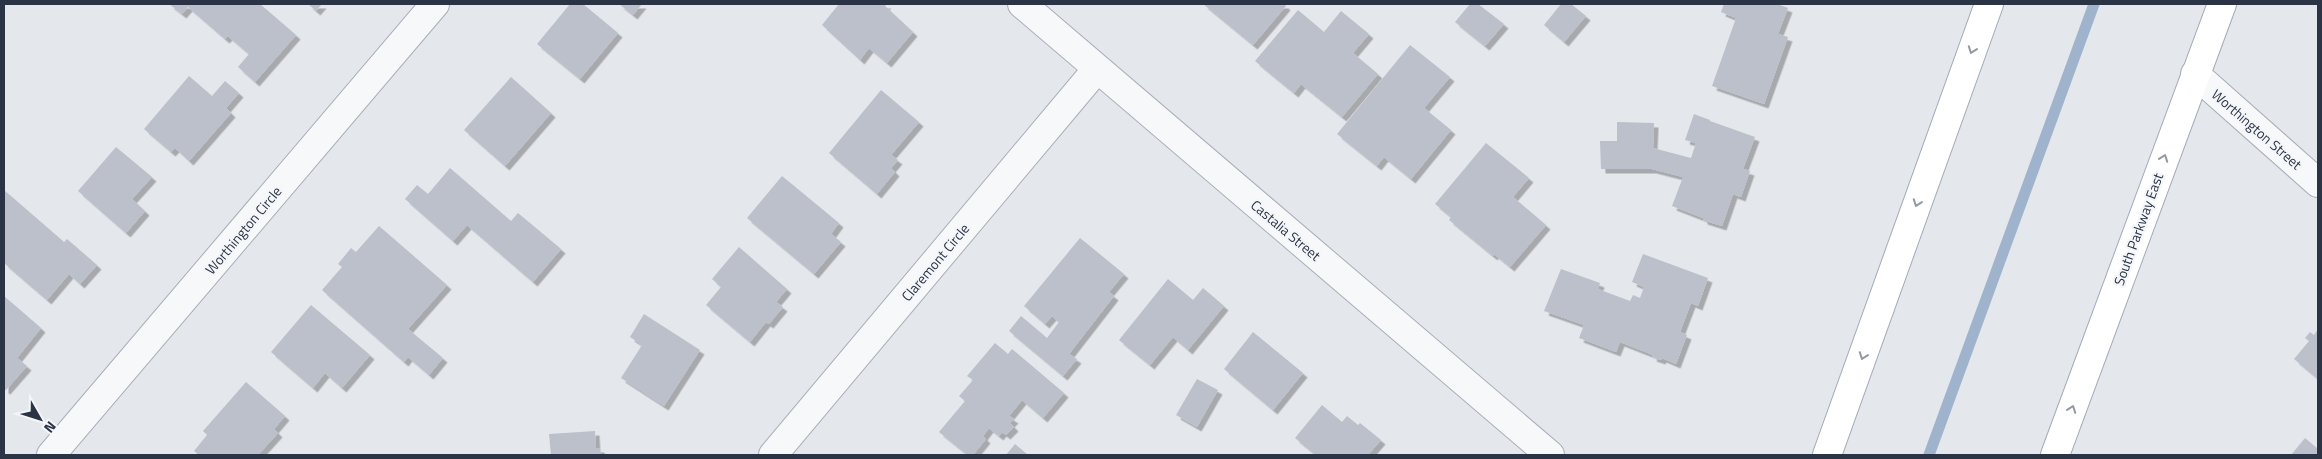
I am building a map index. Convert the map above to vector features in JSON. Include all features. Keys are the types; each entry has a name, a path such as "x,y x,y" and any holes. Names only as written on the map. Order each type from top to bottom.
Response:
{"main road":[{"path":"1827,455 1989,4"},
{"name":"South Parkway East","path":"2055,455 2222,4"}],"street":[{"name":"Worthington Circle","path":"51,455 436,4"},
{"name":"Castalia Street","path":"1022,4 1550,455"},
{"name":"Claremont Circle","path":"773,455 1097,69"},
{"name":"Worthington Street","path":"2195,74 2318,183"}],"building":[{"path":"169,4 260,4 296,35 255,82 238,67 249,54 228,36 225,39 188,7 182,14"},
{"path":"308,4 322,4 316,11"},
{"path":"570,4 583,4 618,33 580,79 537,44"},
{"path":"619,4 642,4 633,15"},
{"path":"839,4 887,4 885,6 913,32 887,63 869,48 860,60 822,25"},
{"path":"1203,4 1284,4 1286,6 1253,45"},
{"path":"1470,4 1478,4 1504,24 1485,46 1455,22"},
{"path":"1561,4 1571,4 1586,16 1564,42 1544,25"},
{"path":"1724,4 1777,4 1788,8 1778,34 1788,37 1764,104 1712,86 1736,18 1721,12"},
{"path":"1298,10 1324,32 1341,11 1369,34 1353,53 1378,74 1342,117 1301,84 1294,93 1255,61"},
{"path":"1410,45 1450,77 1424,108 1451,130 1411,179 1384,157 1377,166 1337,134"},
{"path":"189,76 212,96 225,81 239,93 226,108 231,113 189,161 175,148 171,152 144,129"},
{"path":"511,77 551,113 505,166 464,130"},
{"path":"881,90 919,122 891,155 898,160 891,168 895,172 877,194 829,153"},
{"path":"1694,114 1755,137 1743,169 1750,171 1741,197 1733,194 1722,226 1672,206 1683,177 1652,169 1601,169 1600,141 1617,141 1617,122 1654,123 1653,148 1691,158 1696,143 1685,140"},
{"path":"1486,143 1529,178 1513,197 1546,225 1510,267 1494,254 1493,256 1449,220 1451,217 1435,204"},
{"path":"116,147 152,177 132,199 145,211 126,233 78,191"},
{"path":"450,168 511,221 518,213 561,249 533,282 467,225 453,241 405,199 417,185 428,194"},
{"path":"782,176 839,223 831,234 841,242 814,274 747,218"},
{"path":"4,190 64,242 67,239 97,265 80,284 69,274 47,300 4,263"},
{"path":"379,226 447,285 408,329 443,358 429,375 408,357 404,362 322,290 342,267 338,264 351,248 356,252"},
{"path":"1080,238 1124,274 1109,292 1114,296 1069,354 1077,359 1063,376 1009,331 1021,316 1047,338 1059,322 1052,316 1045,324 1024,306"},
{"path":"739,247 787,289 776,302 783,307 769,324 766,322 750,342 706,305 721,287 712,279"},
{"path":"1643,254 1708,278 1698,306 1691,303 1680,332 1687,335 1676,364 1662,358 1661,360 1652,357 1653,355 1620,342 1616,352 1579,338 1584,325 1544,311 1561,269 1600,283 1598,289 1630,301 1633,295 1640,298 1644,287 1632,282"},
{"path":"1168,279 1193,300 1203,288 1224,306 1188,350 1173,337 1150,365 1119,340"},
{"path":"4,296 41,328 17,358 27,366 6,390 4,389"},
{"path":"311,305 370,355 342,388 325,373 313,388 271,352"},
{"path":"644,314 700,350 664,406 621,378 642,345 630,337"},
{"path":"2318,329 2318,379 2294,359 2309,341 2305,338 2310,332 2314,335"},
{"path":"1253,332 1303,373 1273,410 1224,369"},
{"path":"995,343 1008,354 1012,349 1064,393 1043,418 1022,400 1009,416 1014,419 1010,423 1014,427 1006,435 1002,432 999,436 989,428 983,436 986,439 973,455 968,455 939,432 965,401 959,396 973,380 967,376"},
{"path":"1197,379 1218,390 1197,427 1176,415"},
{"path":"246,382 285,416 274,429 278,433 258,455 199,455 194,451 207,435 203,431"},
{"path":"1322,405 1342,422 1347,416 1358,425 1360,423 1381,440 1368,455 1316,455 1295,438"},
{"path":"595,431 596,448 600,448 601,455 551,455 549,434"},
{"path":"2305,438 2318,449 2318,455 2291,455"},
{"path":"1015,444 1028,455 1006,455"}],"waterway":[{"path":"1929,455 2094,4"}]}
